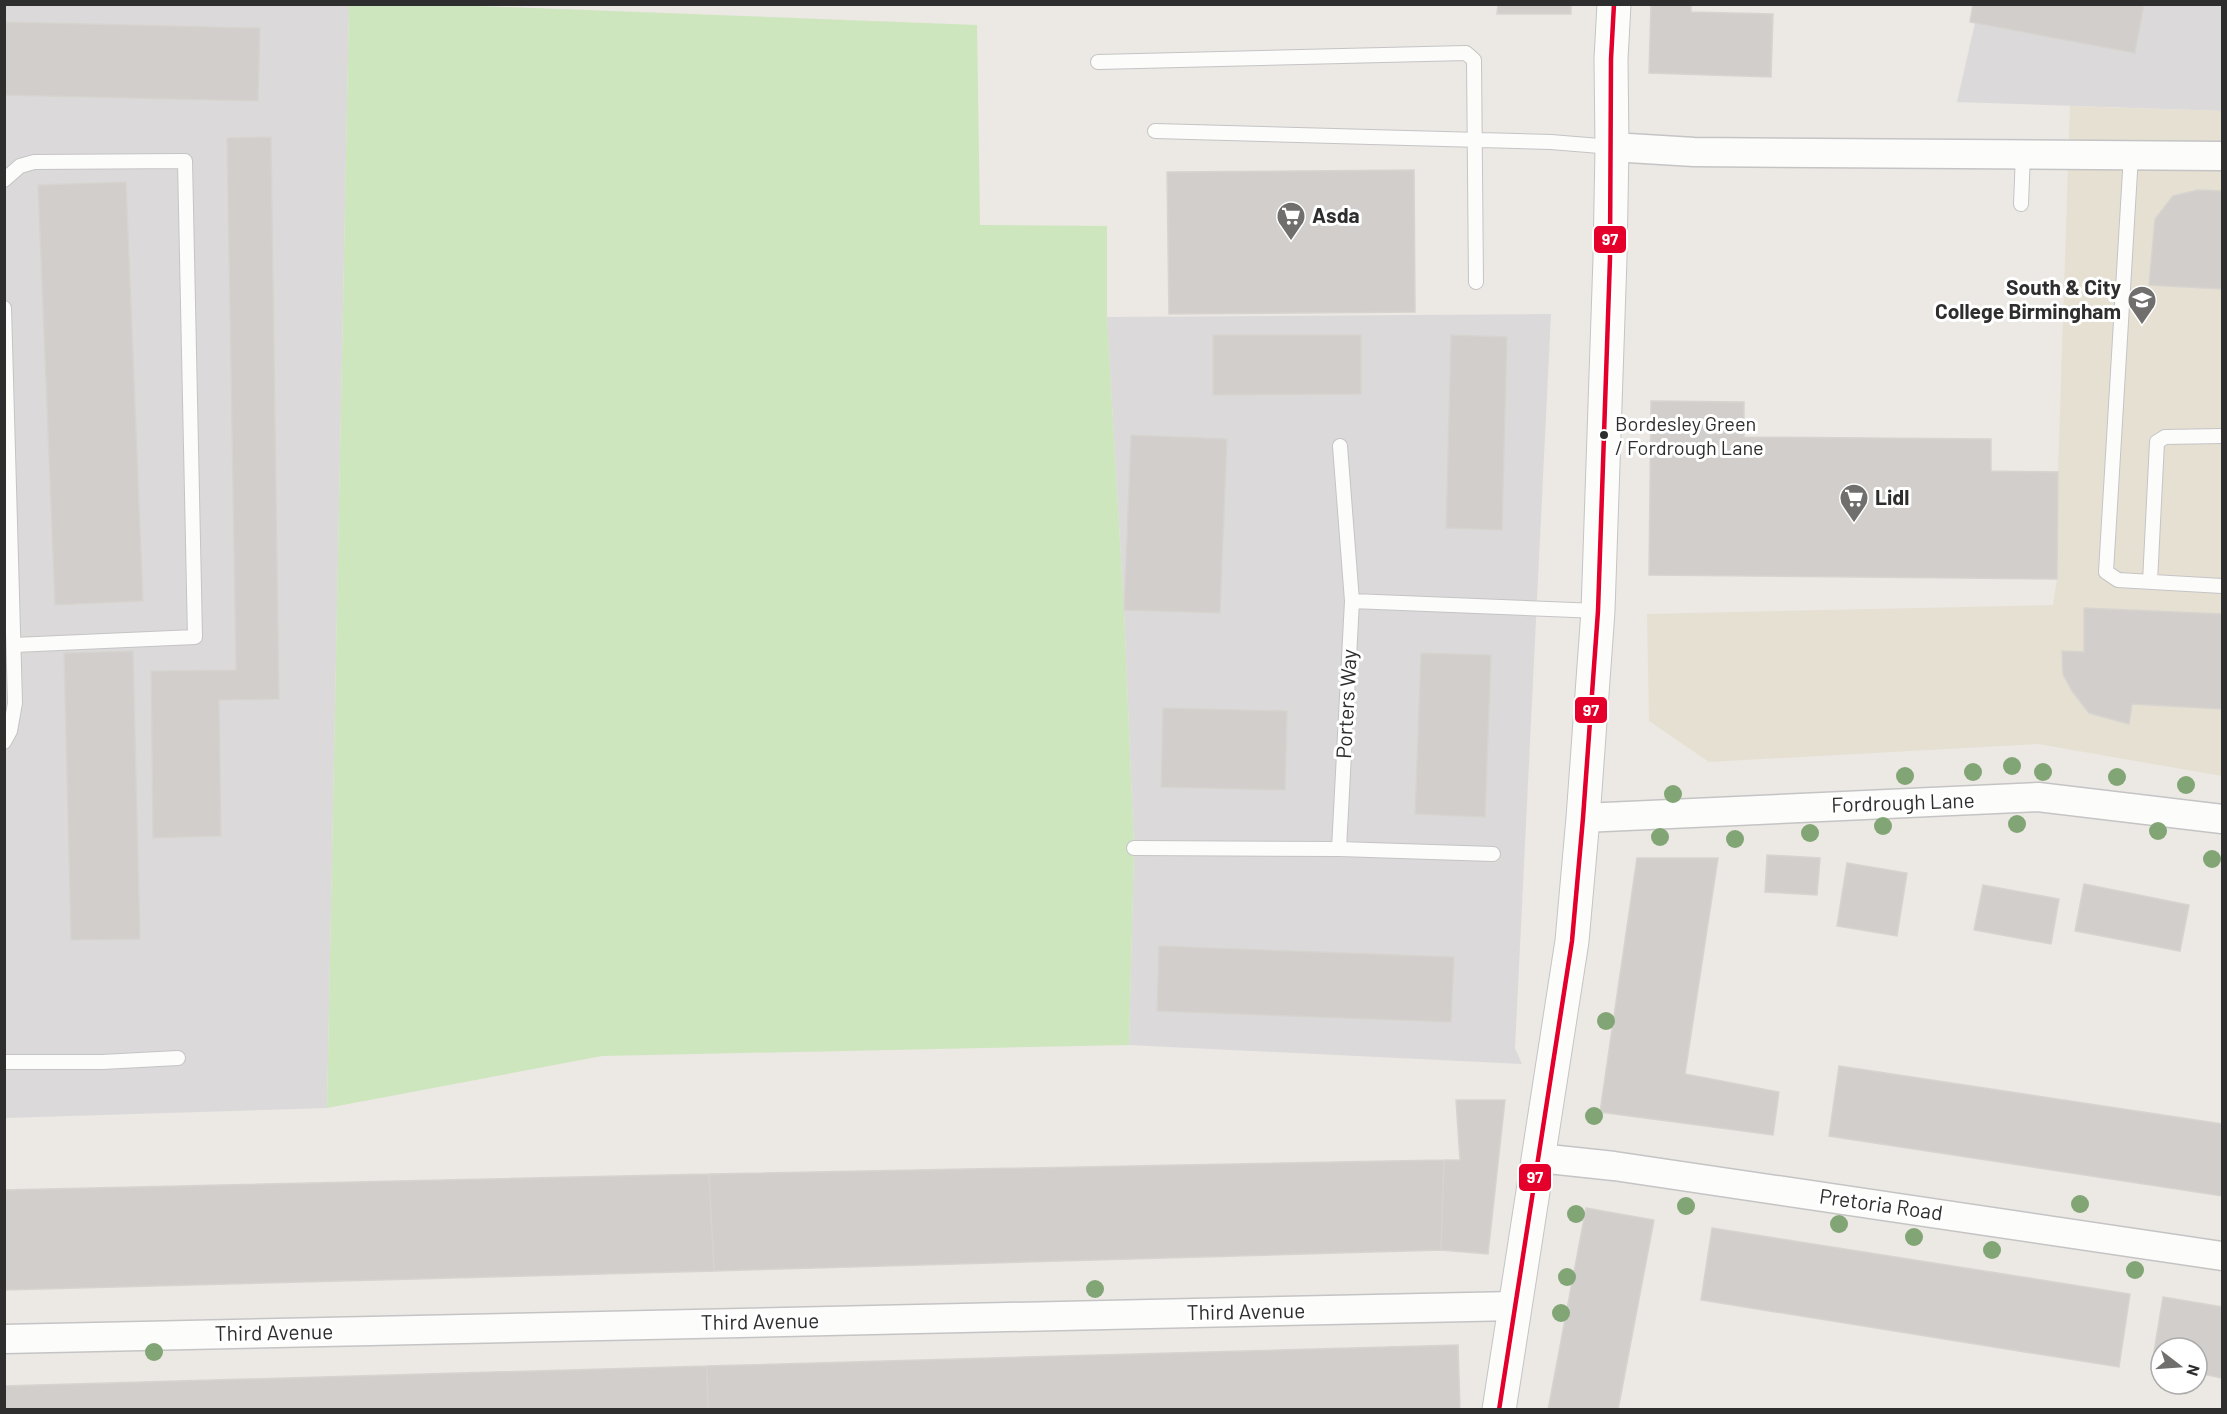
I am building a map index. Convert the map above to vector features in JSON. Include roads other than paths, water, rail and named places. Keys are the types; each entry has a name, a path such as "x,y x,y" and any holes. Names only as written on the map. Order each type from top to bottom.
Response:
{"main road":[{"path":"1499,1410 1572,941 1583,818 1598,611 1614,4"}],"street":[{"path":"1612,147 1694,152 2223,156"},
{"name":"Fordrough Lane","path":"1583,818 2038,797 2223,819"},
{"name":"Pretoria Road","path":"1539,1158 1614,1166 2223,1256"},
{"name":"Third Avenue","path":"4,1339 1515,1306"}],"lane":[{"path":"1098,62 1466,53 1474,60 1476,282"},
{"path":"1155,130 1551,142 1612,147"},
{"path":"2021,204 2023,154"},
{"path":"2131,155 2106,572 2118,580 2223,586"},
{"path":"4,180 20,166 34,162 185,160 195,637 14,645"},
{"path":"4,308 15,703 10,730 4,742"},
{"path":"2150,582 2157,442 2165,437 2223,436"},
{"name":"Porters Way","path":"1339,849 1352,601 1340,446"},
{"path":"1352,601 1598,611"},
{"path":"1134,848 1339,849 1493,854"},
{"path":"4,1062 102,1062 178,1058"}],"place":[{"name":"Asda","path":"1291,242"},
{"name":"South & City College Birmingham","path":"2142,326"},
{"name":"Bordesley Green / Fordrough Lane","path":"1604,435"},
{"name":"Lidl","path":"1854,524"}]}
